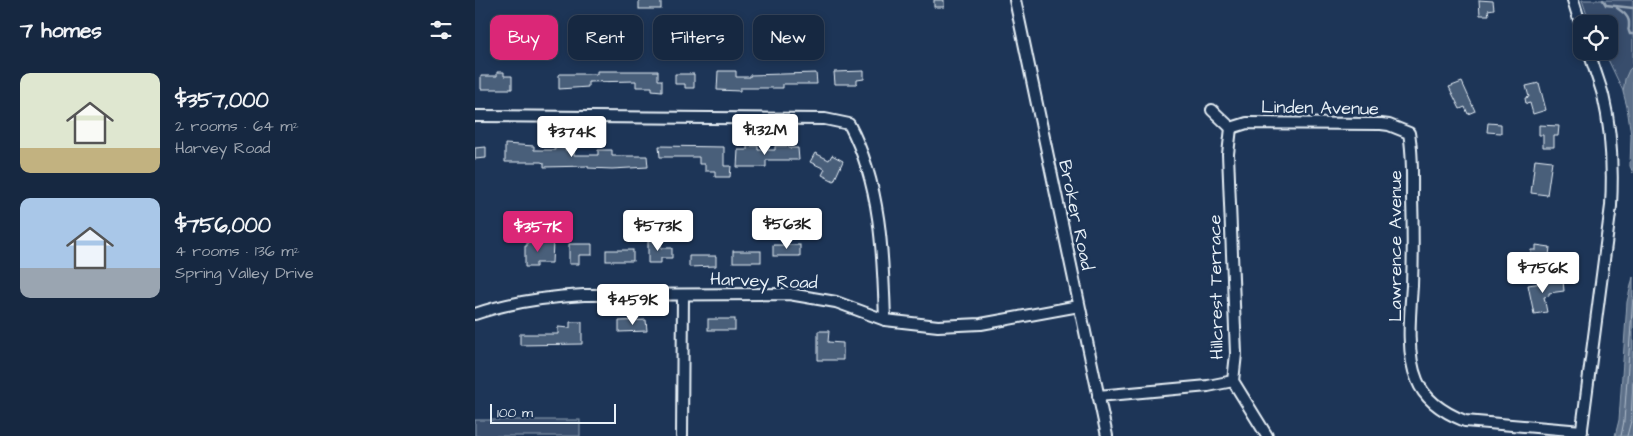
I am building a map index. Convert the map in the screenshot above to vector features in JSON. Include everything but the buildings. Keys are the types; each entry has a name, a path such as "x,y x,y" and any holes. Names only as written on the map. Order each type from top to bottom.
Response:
{"street":[{"name":"Broker Road","path":"1015,0 1107,436"},
{"path":"1573,0 1578,15"},
{"path":"1581,434 1611,206 1612,179 1608,121 1592,60"},
{"path":"1212,110 1231,128"},
{"path":"475,116 815,118 832,119 849,124 861,146 871,180 879,221 885,320"},
{"name":"Linden Avenue","path":"1231,128 1247,123 1381,124 1409,133"},
{"name":"Hillcrest Terrace","path":"1231,128 1228,154 1235,354 1233,381 1267,436"},
{"name":"Lawrence Avenue","path":"1409,133 1412,150 1412,358 1413,371 1421,389 1435,406 1452,416 1474,422 1581,434"},
{"name":"Harvey Road","path":"475,314 553,297 584,295 789,294 836,302 885,320 938,326 972,325 1079,306"},
{"path":"682,436 683,295"},
{"path":"1098,396 1208,386 1233,381"}],"shaded area":[{"path":"1582,0 1633,0 1633,112 1608,60 1618,60 1618,15 1587,15"},
{"path":"475,420 580,420 580,436 475,436"}],"water":[{"path":"1633,66 1633,173 1630,166 1631,135 1623,92 1625,79"},
{"path":"1633,277 1633,436 1615,436 1619,420 1627,302"}],"waterway":[{"path":"1603,0 1606,5 1633,8"},
{"path":"1617,8 1627,17 1629,22 1628,29 1630,34 1633,34"}]}
